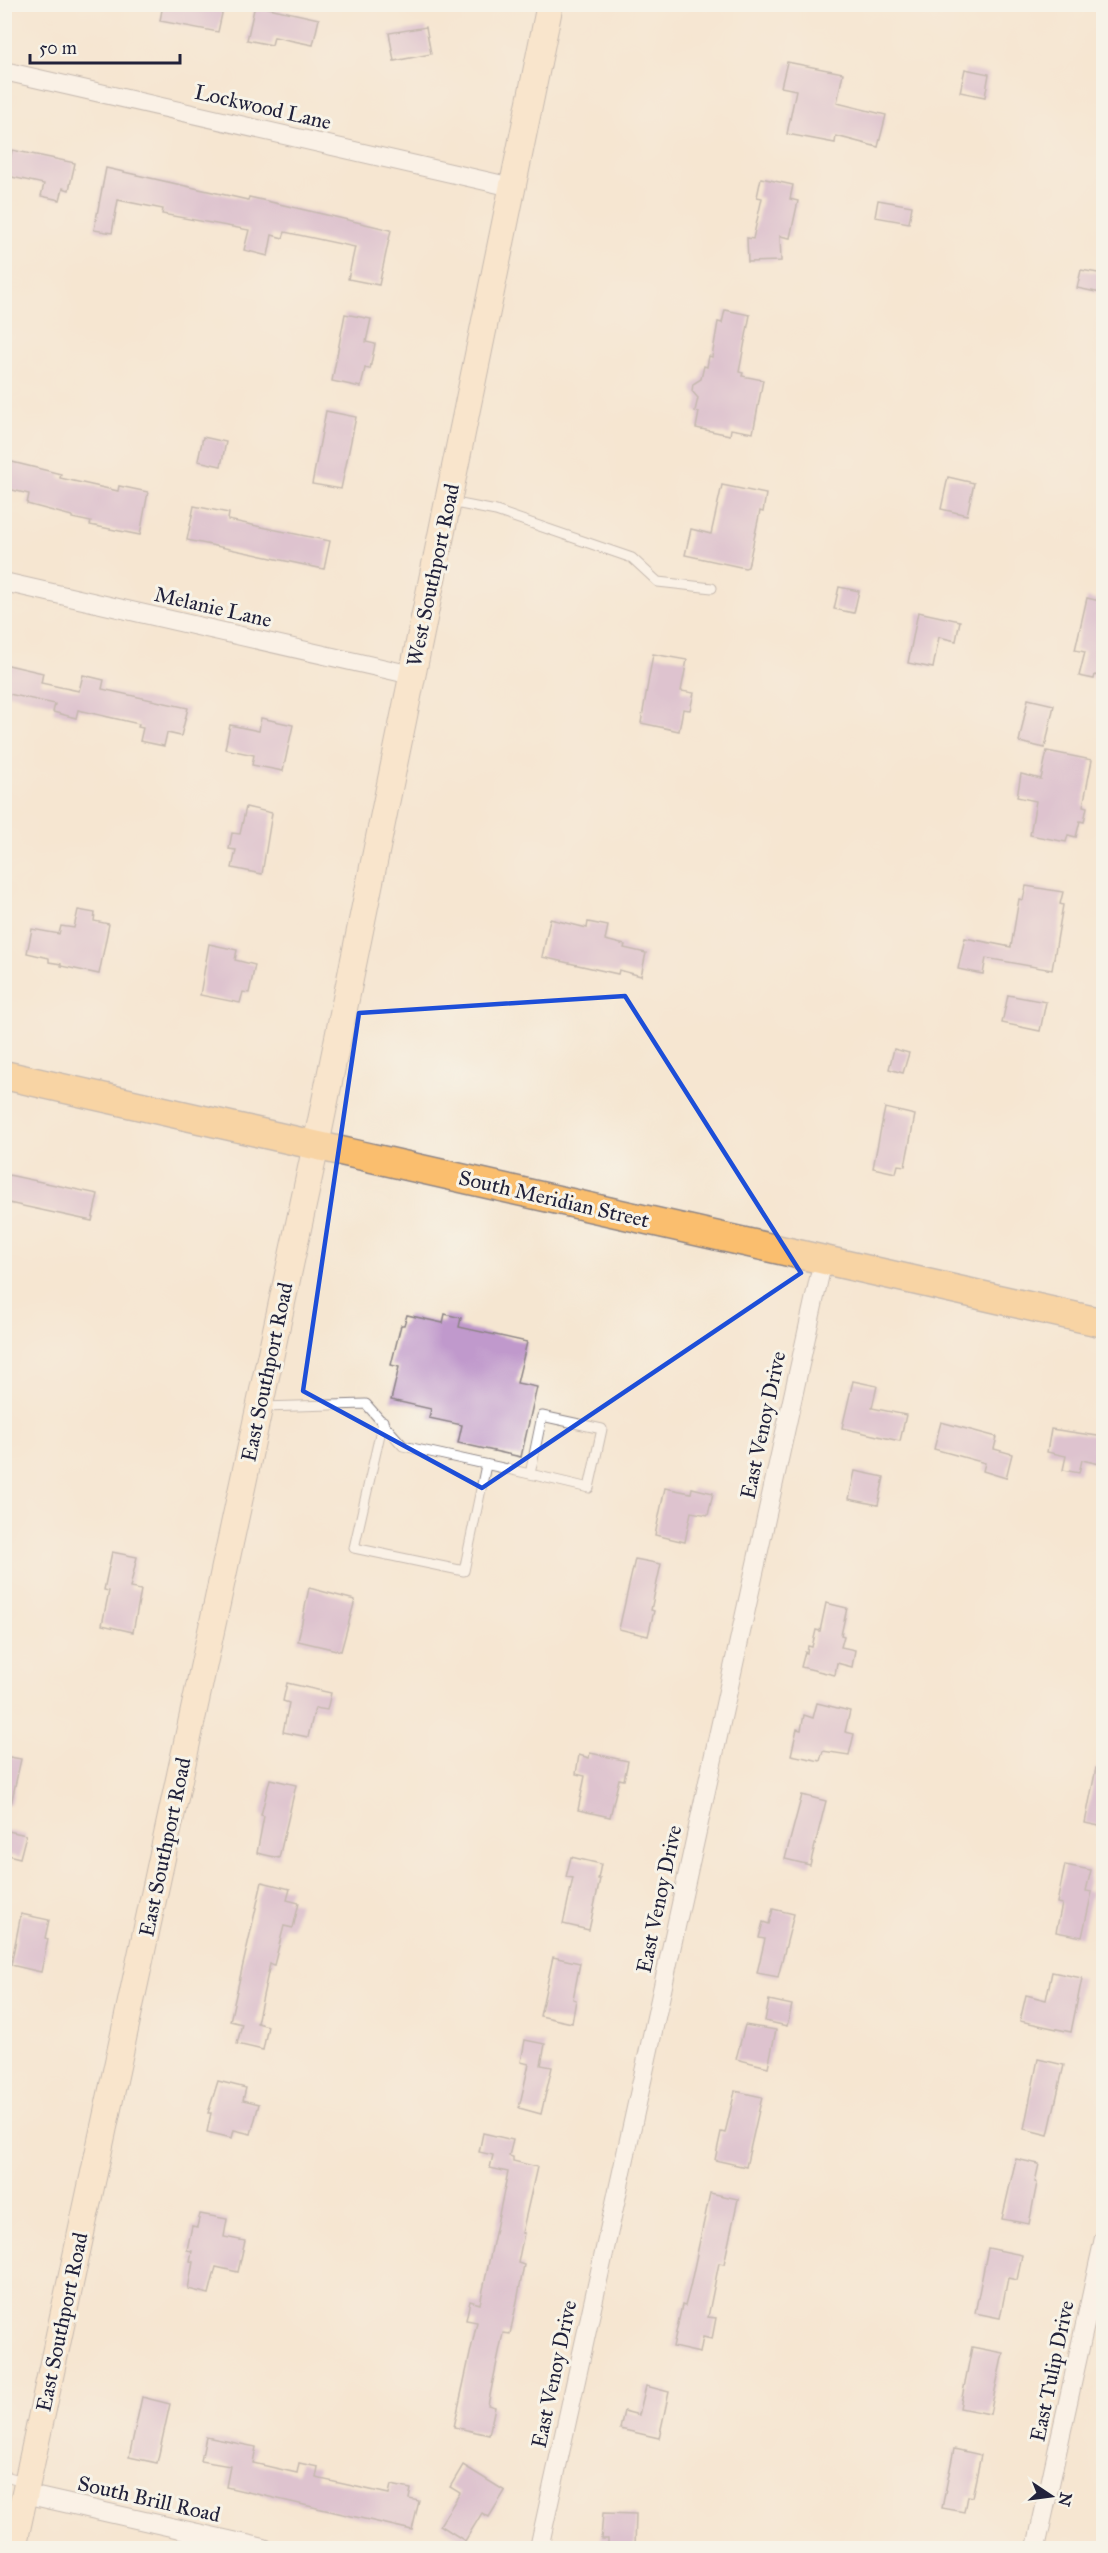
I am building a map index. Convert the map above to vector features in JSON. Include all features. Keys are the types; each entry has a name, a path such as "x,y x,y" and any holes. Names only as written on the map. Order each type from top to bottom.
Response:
{"main road":[{"name":"West Southport Road","path":"316,1145 550,4"},
{"name":"South Meridian Street","path":"4,1075 1104,1323"},
{"name":"East Southport Road","path":"13,2548 19,2484 260,1407 316,1145"}],"street":[{"name":"Lockwood Lane","path":"4,71 512,187"},
{"name":"Melanie Lane","path":"4,582 412,675"},
{"name":"East Venoy Drive","path":"539,2548 823,1260"},
{"name":"East Tulip Drive","path":"1036,2548 1104,2238"},
{"name":"South Brill Road","path":"19,2484 264,2548"}],"lane":[{"path":"447,502 496,511 632,558 658,582 712,588"},
{"path":"260,1407 366,1404 383,1420 403,1446 589,1488 602,1429 542,1416 530,1474"},
{"path":"383,1420 354,1548 464,1571 486,1465"}],"highlighted area":[{"path":"625,996 801,1273 482,1488 303,1391 359,1013"}],"building":[{"path":"163,4 199,4 223,9 218,32 160,21"},
{"path":"255,5 319,19 313,45 274,37 272,45 247,40"},
{"path":"426,27 431,54 394,61 389,33"},
{"path":"787,62 843,73 837,103 886,115 878,147 836,136 835,143 787,134 796,90 781,87"},
{"path":"965,69 989,74 985,97 960,92"},
{"path":"12,150 75,163 69,190 63,188 60,200 41,196 44,184 7,176"},
{"path":"106,168 248,200 249,197 391,230 379,285 348,279 355,247 285,232 283,238 272,235 268,256 244,250 249,230 162,214 163,209 118,200 112,233 94,230"},
{"path":"761,178 793,185 790,199 798,201 790,238 780,236 781,261 748,262 747,238 753,239 762,198 757,197"},
{"path":"878,200 912,206 909,223 875,217"},
{"path":"1081,270 1104,274 1101,293 1077,288"},
{"path":"725,310 750,315 739,372 743,373 742,376 763,380 753,433 731,429 730,435 696,428 699,412 695,411 698,398 692,391 693,384 701,379 709,356 712,357 718,322 722,323"},
{"path":"345,314 371,319 366,342 375,344 370,369 365,368 361,387 332,381"},
{"path":"326,411 356,417 341,489 312,484"},
{"path":"203,437 226,442 221,466 198,461"},
{"path":"4,460 61,474 60,478 118,491 119,486 148,492 140,535 90,525 91,522 27,504 29,494 4,488"},
{"path":"948,477 974,483 967,515 941,509"},
{"path":"722,485 766,494 748,567 745,568 685,555 691,529 711,534"},
{"path":"194,506 229,513 228,520 330,541 324,569 187,540"},
{"path":"839,587 859,591 854,613 834,609"},
{"path":"1087,598 1104,602 1104,677 1095,675 1094,679 1079,676 1085,652 1075,650"},
{"path":"918,612 960,621 956,641 939,637 933,668 908,663"},
{"path":"653,654 687,660 681,691 694,693 690,710 683,709 679,731 641,723"},
{"path":"4,664 43,673 41,683 79,691 83,675 104,680 102,689 188,708 181,736 167,733 164,746 140,741 143,728 138,727 139,724 78,710 76,718 53,712 55,704 4,693"},
{"path":"1028,699 1054,705 1045,748 1019,742"},
{"path":"261,718 293,725 283,771 252,765 254,755 225,749 230,725 259,731"},
{"path":"1047,751 1092,760 1083,806 1087,807 1084,822 1080,821 1076,837 1068,835 1066,842 1030,835 1036,801 1017,797 1021,774 1041,779"},
{"path":"246,807 272,813 262,874 232,868 236,850 229,849 232,833 240,834"},
{"path":"1026,886 1063,892 1060,904 1063,905 1052,970 986,958 983,974 958,969 965,938 1011,947 1019,899 1023,900"},
{"path":"78,910 95,913 94,921 109,924 99,974 61,966 61,964 49,962 49,958 27,953 32,929 59,934 61,926 74,928"},
{"path":"550,919 587,928 588,922 608,926 605,940 625,945 624,948 646,953 641,976 619,970 618,974 542,957"},
{"path":"209,944 237,950 235,960 255,965 249,993 243,992 240,1003 200,995"},
{"path":"1008,995 1046,1002 1040,1031 1002,1023"},
{"path":"894,1049 909,1053 903,1073 889,1069"},
{"path":"885,1108 915,1115 905,1166 898,1165 896,1173 873,1168"},
{"path":"4,1174 98,1194 92,1221 4,1202"},
{"path":"445,1314 461,1318 459,1327 527,1342 517,1383 537,1387 521,1457 458,1443 462,1425 429,1418 431,1409 391,1400 399,1367 391,1365 401,1325 404,1325 407,1315 443,1323"},
{"path":"853,1381 877,1386 872,1408 906,1415 900,1441 842,1428"},
{"path":"941,1422 997,1437 994,1449 1012,1454 1006,1478 983,1471 985,1463 934,1449"},
{"path":"1051,1429 1104,1437 1104,1465 1082,1460 1079,1473 1063,1470 1066,1456 1047,1452"},
{"path":"855,1471 884,1477 878,1505 849,1499"},
{"path":"665,1488 691,1493 692,1488 713,1493 708,1515 691,1512 685,1542 655,1535"},
{"path":"112,1552 137,1557 130,1588 141,1590 133,1632 102,1625 109,1591 104,1590"},
{"path":"635,1559 661,1564 648,1636 619,1629"},
{"path":"309,1588 355,1600 341,1651 298,1641"},
{"path":"826,1603 847,1608 841,1635 844,1636 841,1647 855,1650 852,1667 837,1663 835,1675 801,1667 808,1646 812,1647 816,1630 820,1631"},
{"path":"287,1683 331,1693 327,1710 315,1708 308,1737 283,1732 289,1703 283,1701"},
{"path":"817,1703 850,1711 845,1732 854,1734 849,1755 823,1751 820,1761 791,1755 797,1729 801,1730 804,1715 813,1718"},
{"path":"590,1753 628,1761 624,1780 619,1779 610,1817 578,1810 585,1776 576,1774 579,1755 589,1758"},
{"path":"4,1756 21,1759 11,1804 4,1803"},
{"path":"1096,1768 1104,1769 1104,1827 1085,1823"},
{"path":"270,1779 296,1785 279,1858 257,1853 264,1816 261,1815"},
{"path":"802,1795 826,1801 810,1865 785,1859"},
{"path":"4,1830 26,1835 20,1858 4,1854"},
{"path":"571,1857 601,1864 589,1930 563,1924 573,1878 566,1877"},
{"path":"1065,1865 1091,1870 1086,1891 1092,1892 1082,1937 1056,1932 1062,1904 1057,1903"},
{"path":"262,1882 290,1889 287,1900 299,1903 293,1928 284,1926 274,1965 270,1964 257,2023 268,2026 263,2050 237,2044 242,2024 230,2021"},
{"path":"773,1909 794,1914 778,1977 757,1973 765,1939 759,1938 763,1922 769,1924"},
{"path":"21,1914 49,1920 45,1938 48,1939 41,1972 11,1965"},
{"path":"553,1957 580,1963 573,1999 576,2000 572,2023 540,2016"},
{"path":"1052,1972 1082,1978 1071,2032 1020,2021 1026,1995 1046,2000"},
{"path":"769,2000 792,2005 787,2026 765,2021"},
{"path":"745,2025 776,2030 768,2067 736,2059"},
{"path":"525,2040 545,2044 541,2065 552,2067 541,2114 519,2108 529,2064 521,2062"},
{"path":"1038,2059 1064,2065 1048,2135 1024,2129"},
{"path":"218,2081 246,2088 243,2100 259,2104 251,2134 234,2130 232,2138 207,2132 211,2113 208,2113"},
{"path":"735,2091 762,2097 746,2167 715,2160 721,2132 725,2133"},
{"path":"483,2133 513,2140 509,2156 513,2157 513,2161 537,2167 522,2233 524,2233 518,2263 524,2265 516,2306 510,2334 503,2333 488,2405 495,2407 489,2435 454,2427 477,2322 466,2320 470,2301 480,2304 508,2172 490,2168 493,2155 479,2152"},
{"path":"1016,2159 1039,2164 1029,2224 1002,2219"},
{"path":"710,2193 738,2199 724,2264 719,2263 708,2317 716,2318 712,2339 703,2337 700,2353 673,2347 682,2305 685,2306 690,2287"},
{"path":"200,2214 227,2219 224,2237 245,2241 238,2272 216,2267 209,2294 188,2289 193,2262 190,2261 192,2251 187,2250 192,2226 197,2227"},
{"path":"988,2248 1022,2255 1017,2280 1008,2278 1000,2318 975,2313"},
{"path":"972,2347 1003,2353 990,2414 960,2408"},
{"path":"646,2386 669,2392 659,2438 620,2429 624,2411 639,2415"},
{"path":"142,2397 170,2404 157,2463 129,2457"},
{"path":"206,2437 256,2447 253,2463 297,2473 299,2463 318,2467 316,2478 389,2494 391,2485 411,2489 409,2499 419,2501 412,2530 226,2487 230,2466 201,2461"},
{"path":"954,2449 981,2455 972,2497 967,2496 964,2512 942,2508"},
{"path":"463,2465 505,2491 489,2517 482,2513 465,2541 440,2525 460,2493 450,2487"},
{"path":"603,2513 636,2514 635,2548 608,2548 608,2539 601,2539"}]}
